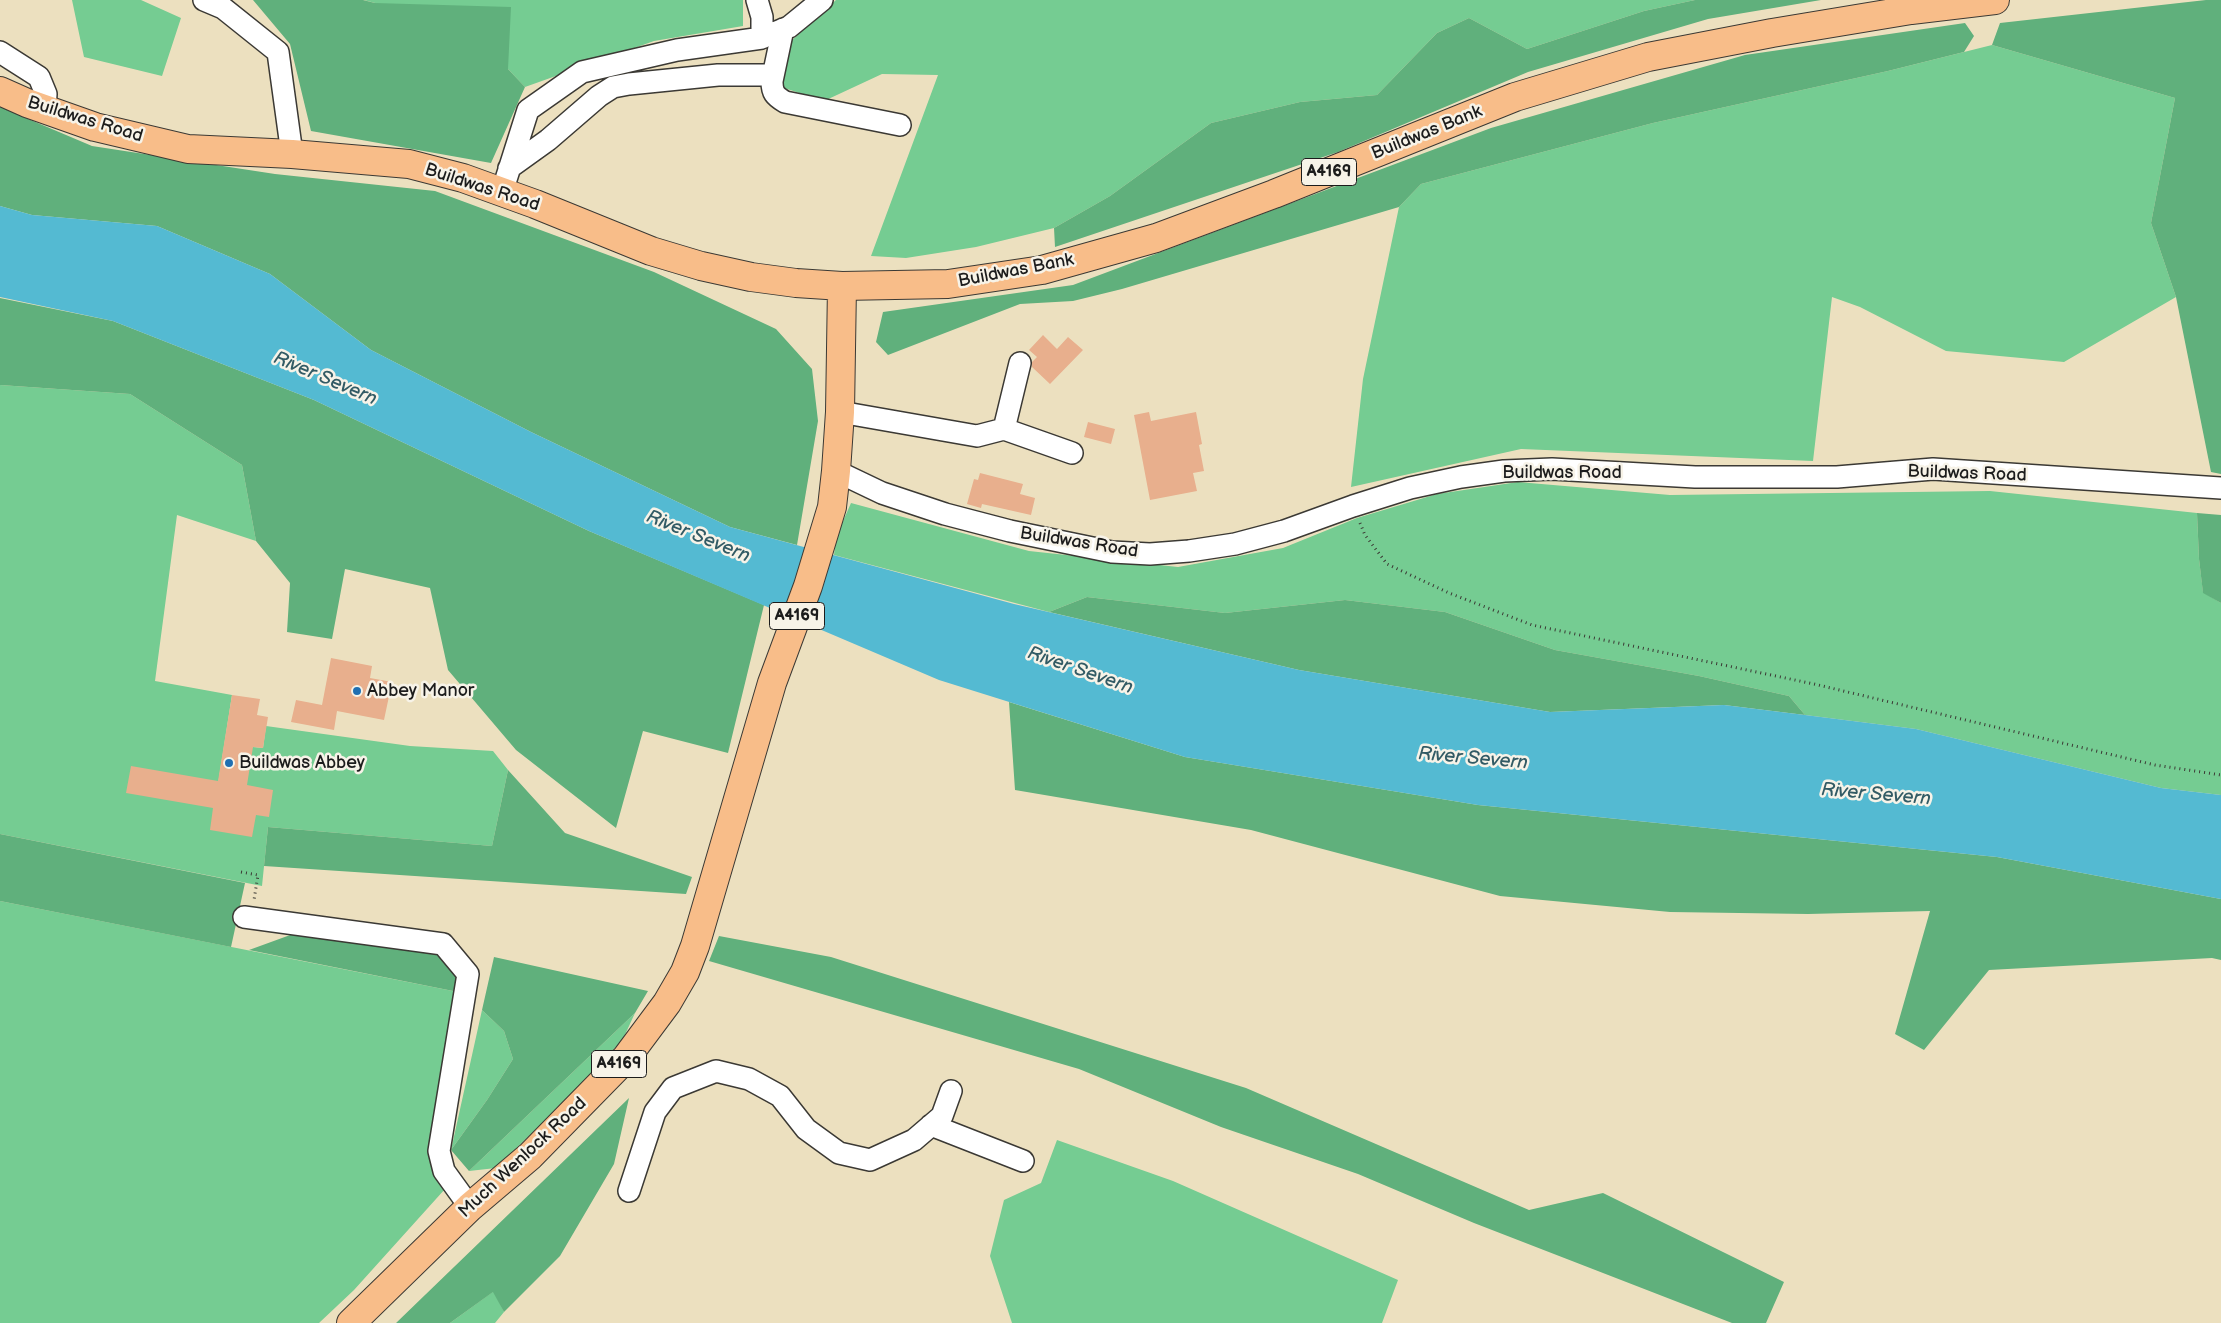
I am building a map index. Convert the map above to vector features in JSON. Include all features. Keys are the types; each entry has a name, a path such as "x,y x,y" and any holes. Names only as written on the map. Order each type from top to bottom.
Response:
{"main road":[{"name":"Buildwas Bank","path":"842,286 948,284 1042,270 1156,238 1274,194 1515,97 1648,58 1790,30 1911,10 1995,0"},
{"name":"Buildwas Road","path":"0,91 95,127 188,149 292,154 409,164 463,178 505,180 620,240 701,266 787,282 842,286"},
{"path":"836,471 840,412 842,286"},
{"name":"Much Wenlock Road","path":"351,1323 470,1208 530,1156 626,1058 667,1004 685,972 695,946 772,683 808,586 832,507 836,471"}],"street":[{"path":"204,0 223,8 278,52 292,154"},
{"path":"757,0 762,17 762,38"},
{"path":"505,180 528,110 582,72 677,50 762,38 789,27 822,0"},
{"path":"783,30 773,75 772,90 776,97 785,102 900,125"},
{"path":"0,52 39,77 46,94 45,109"},
{"path":"505,180 599,96 613,87 718,76 773,75"},
{"path":"1004,428 1020,363"},
{"path":"840,412 977,436 1004,428 1072,453"},
{"name":"Buildwas Road","path":"836,471 882,492 945,514 1028,536 1112,552 1150,554 1189,551 1235,544 1284,531 1352,506 1410,488 1461,477 1504,471 1552,469 1714,477 1837,477 1933,469 2221,488"},
{"path":"244,917 443,944 468,974 439,1151 444,1171 470,1208"},
{"path":"629,1191 655,1112 673,1088 716,1072 748,1079 780,1096 806,1129 839,1152 870,1160 914,1140 942,1116 951,1091"},
{"path":"931,1125 1023,1161"}],"path":[{"path":"1352,506 1365,535 1387,564 1449,593 1532,625 1814,684 2155,765 2221,775"},
{"path":"241,872 258,875 255,891"}],"green space":[{"path":"72,0 141,0 181,18 162,76 84,57"},
{"path":"253,0 363,0 375,3 511,7 508,69 525,87 491,163 311,131 290,44"},
{"path":"364,0 743,0 743,26 654,41 525,87 508,69 375,3"},
{"path":"836,0 1695,0 1644,11 1527,49 1469,18 1437,33 1377,95 1300,102 1211,123 1110,196 1054,228 976,247 906,258 871,256 938,75 882,74 824,101 781,87 791,41"},
{"path":"1695,0 1821,0 1708,19 1528,72 1338,152 1055,247 1054,228 1110,196 1211,123 1300,102 1377,95 1437,33 1469,18 1527,49 1644,11"},
{"path":"2206,0 2221,0 2221,474 2211,472 2176,297 2151,223 2175,98 1992,45 2000,23"},
{"path":"1965,23 1974,36 1964,52 1888,71 1653,123 1421,184 1399,207 1122,289 1073,301 1020,304 888,355 876,342 883,312 1073,285 1491,128 1745,55"},
{"path":"1992,45 2175,98 2151,223 2176,297 2064,362 1946,351 1860,307 1832,297 1813,461 1521,449 1351,487 1363,379 1399,207 1421,184 1653,123 1888,71"},
{"path":"0,107 92,146 275,174 435,191 654,272 776,329 812,369 818,421 797,545 730,527 531,432 371,350 270,274 157,226 32,215 0,206"},
{"path":"0,298 113,321 314,400 589,531 764,605 728,753 643,731 616,828 516,750 448,670 430,588 345,569 332,639 287,632 290,583 256,541 242,465 130,394 0,385"},
{"path":"0,385 130,394 242,465 256,541 177,515 155,681 232,695 218,784 253,747 263,748 266,726 410,746 493,751 508,770 492,846 268,827 262,886 0,834"},
{"path":"1518,482 1670,495 1990,491 2197,513 2203,592 2221,603 2221,795 2161,788 1916,729 1805,715 1789,696 1699,676 1555,650 1445,612 1345,600 1225,613 1087,597 1049,612 834,555 836,537 851,503 1029,551 1178,567 1283,548 1357,518 1437,494"},
{"path":"2197,513 2221,515 2221,603 2203,593"},
{"path":"1087,597 1225,613 1345,600 1445,612 1555,650 1699,676 1789,696 1805,715 1724,705 1550,712 1299,670 1049,612"},
{"path":"1009,702 1185,757 1478,805 1997,857 2221,899 2221,960 2212,958 1989,970 1924,1050 1895,1034 1930,911 1808,914 1670,912 1500,896 1251,830 1015,790"},
{"path":"508,770 565,833 692,877 686,894 264,866 268,827 492,846"},
{"path":"0,834 245,883 231,947 0,901"},
{"path":"0,901 458,992 445,1189 354,1290 319,1323 0,1323"},
{"path":"293,934 444,955 461,974 458,992 249,950"},
{"path":"719,936 831,957 1246,1088 1529,1210 1603,1193 1784,1282 1766,1323 1732,1323 1474,1223 1358,1174 1221,1127 1079,1069 709,961"},
{"path":"494,957 648,991 635,1013 469,1171 451,1150 487,1100 513,1059 504,1031 482,1010"},
{"path":"482,1010 504,1031 513,1059 487,1100 451,1150"},
{"path":"635,1013 623,1039 580,1086 496,1168 469,1171"},
{"path":"629,1098 614,1164 560,1256 504,1312 493,1292 450,1323 396,1323"},
{"path":"1057,1140 1173,1181 1398,1280 1382,1323 1012,1323 990,1256 1004,1200 1041,1183"},
{"path":"494,1291 504,1312 495,1323 450,1323"}],"water":[{"name":"River Severn","path":"0,206 32,215 157,226 270,274 371,350 531,432 730,527 1014,604 1299,670 1550,712 1724,705 1805,715 1916,729 2161,788 2221,795 2221,899 1997,857 1478,805 1185,757 939,680 589,531 314,400 113,321 0,297"}],"building":[{"path":"1043,335 1057,349 1068,337 1083,350 1050,384 1032,367 1032,362 1037,357 1029,350"},
{"path":"1149,412 1151,421 1196,412 1202,444 1199,445 1204,471 1193,473 1197,491 1150,500 1134,415"},
{"path":"1088,422 1115,429 1111,444 1084,437"},
{"path":"980,473 1023,484 1020,494 1035,498 1031,515 982,504 981,508 967,504 974,479 978,480"},
{"name":"Abbey Manor","path":"331,658 372,666 370,678 392,682 384,720 337,711 334,730 291,722 296,700 322,705"},
{"path":"232,695 260,699 257,715 268,717 263,748 253,747 247,785 273,790 269,817 256,815 252,837 210,830 213,808 126,793 131,766 218,781"}],"place":[{"name":"Abbey Manor","path":"357,691"},
{"name":"Buildwas Abbey","path":"229,763"}]}
